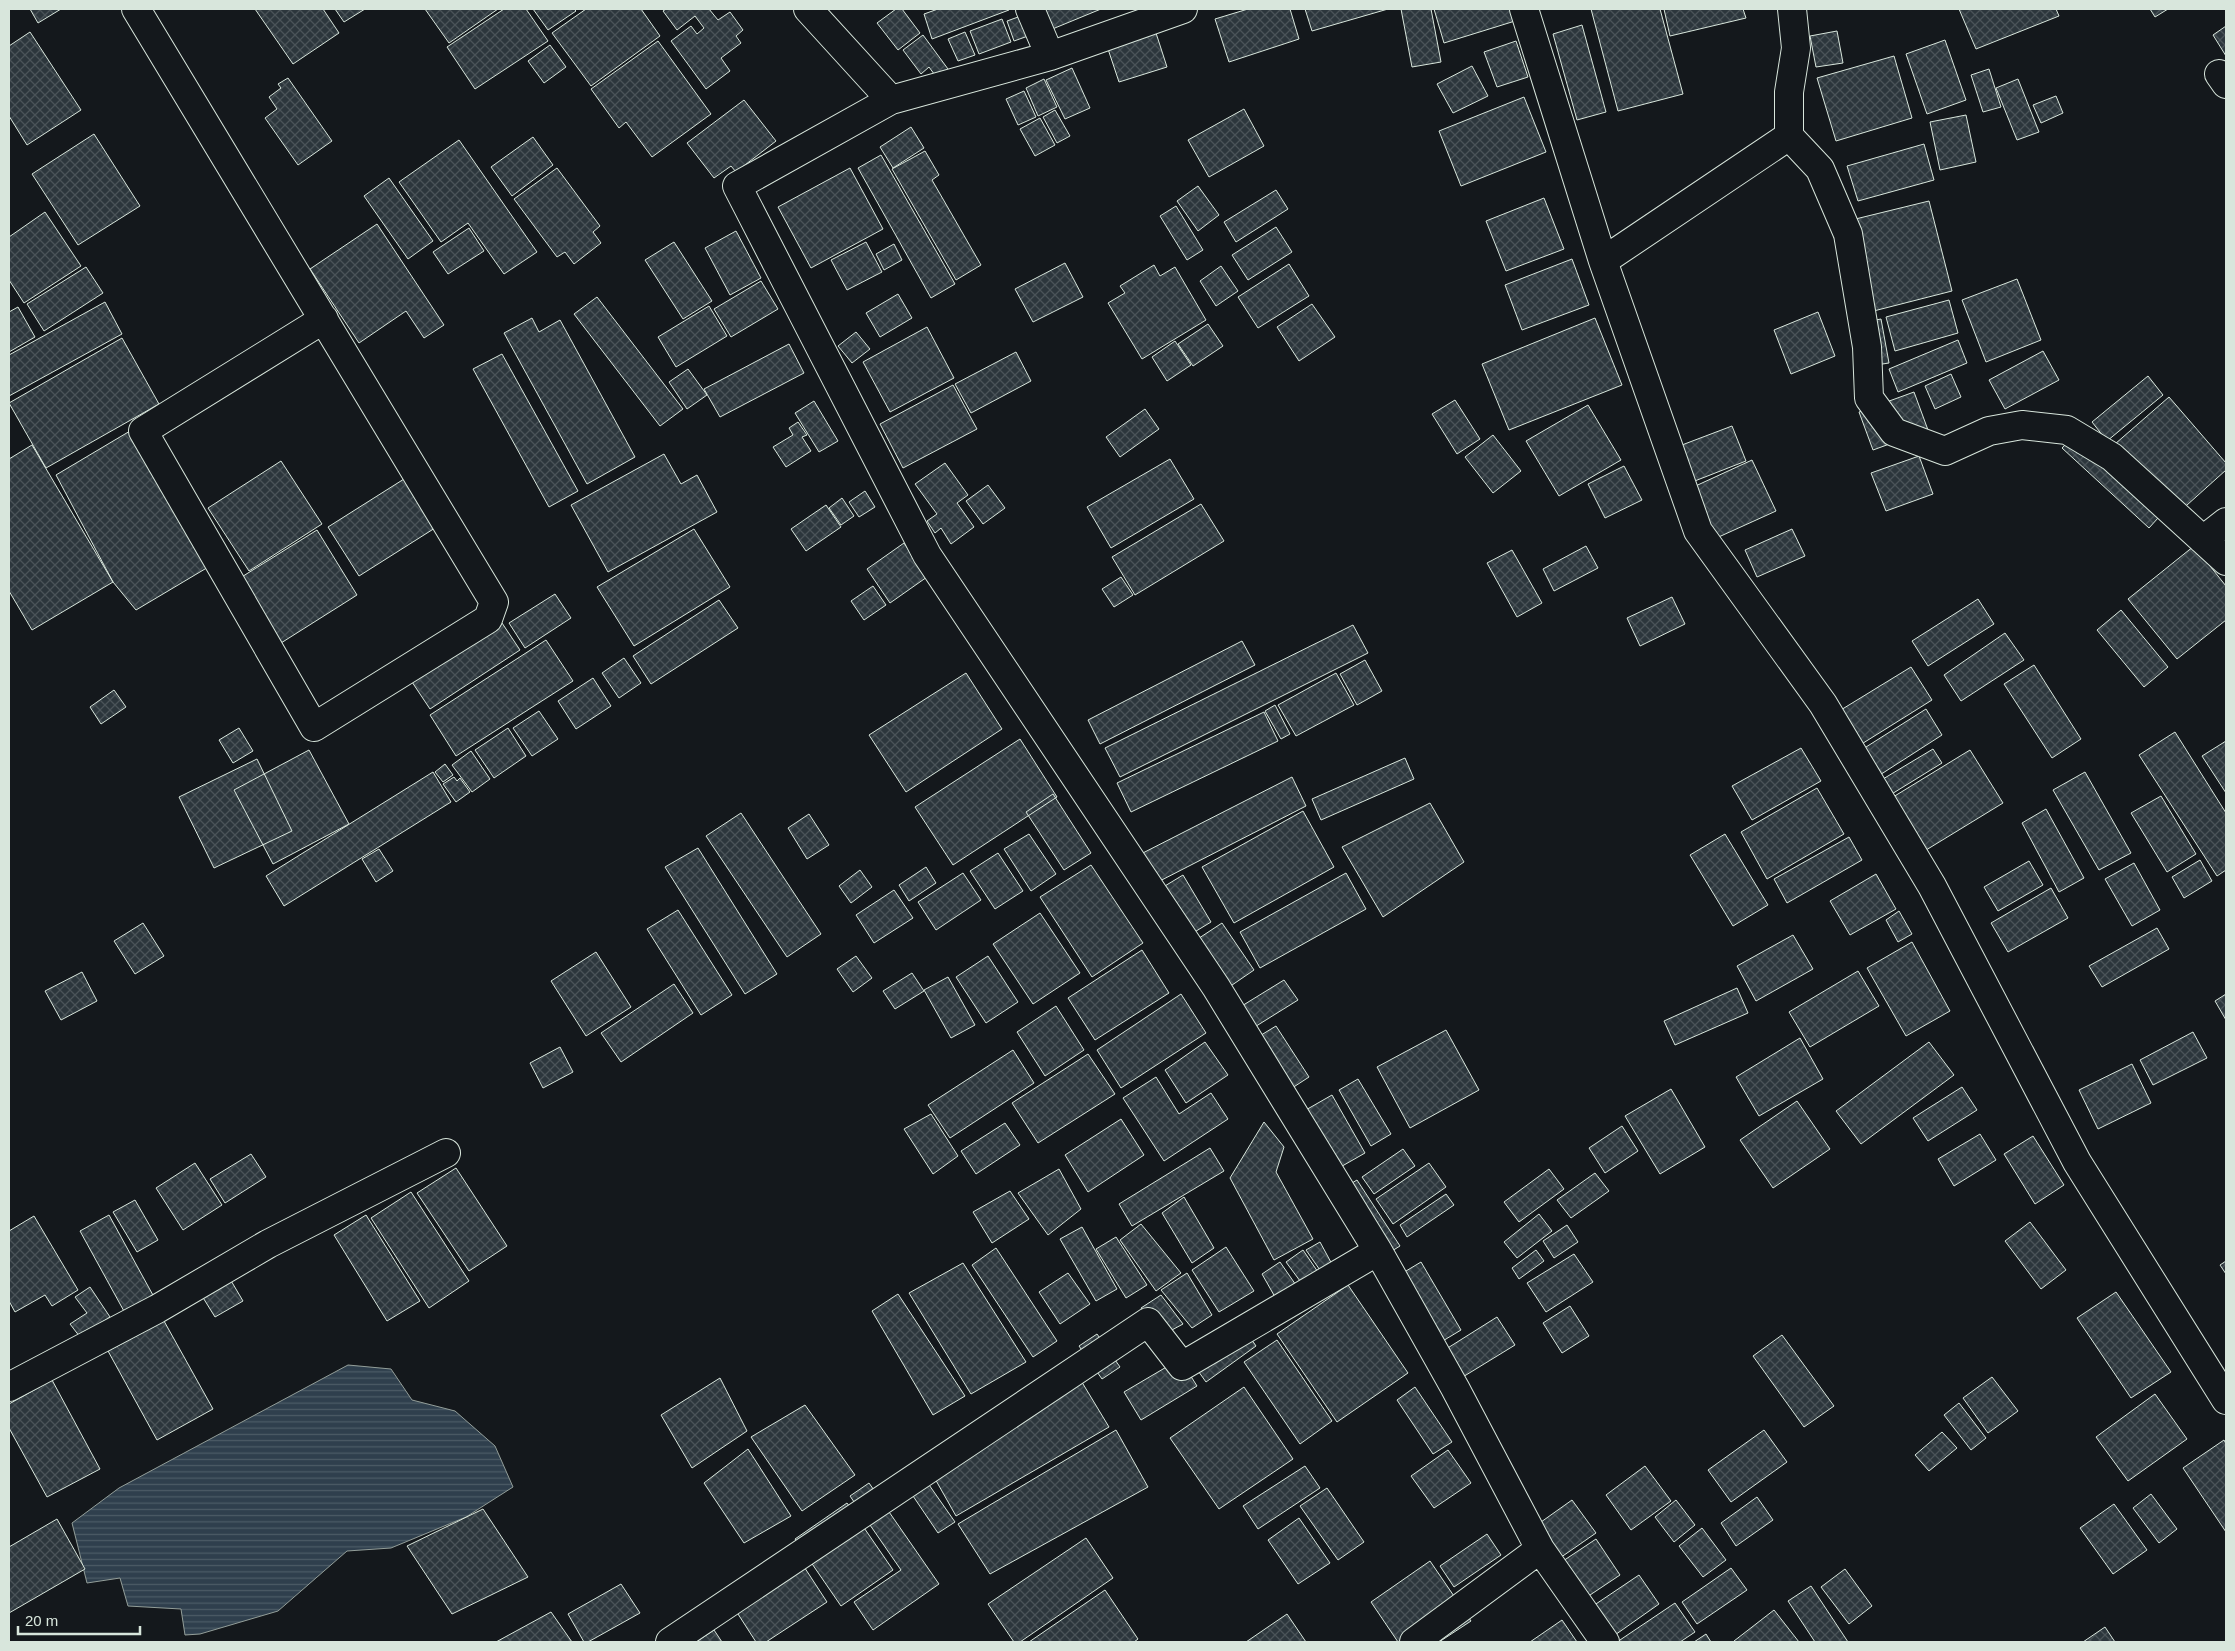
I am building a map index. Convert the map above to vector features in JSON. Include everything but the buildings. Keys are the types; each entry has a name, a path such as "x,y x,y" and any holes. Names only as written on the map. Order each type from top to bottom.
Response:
{"street":[{"path":"136,9 324,319 494,602 488,619 314,728 143,431 324,319"},
{"path":"808,9 891,100"},
{"path":"1030,9 1050,56"},
{"path":"1183,9 1050,56 891,100 737,186 927,554 1216,987 1378,1251 1455,1388 1540,1549 1605,1642"},
{"path":"1524,9 1603,261 1698,531 1823,704 1932,886 2077,1162 2226,1400"},
{"path":"1792,9 1796,48 1789,92 1789,136 1820,169 1848,234 1867,347 1869,398 1894,432 1944,451 1989,431 2022,425 2067,430 2112,457 2226,561"},
{"path":"1603,261 1789,136"},
{"path":"2203,540 2226,522"},
{"path":"9,1387 156,1309 268,1244 446,1153"},
{"path":"670,1642 1148,1322 1182,1366 1378,1251"},
{"path":"1414,1642 1540,1549"}],"water":[{"path":"348,1365 391,1369 412,1400 455,1411 495,1446 513,1487 466,1517 391,1548 347,1551 278,1611 200,1634 185,1635 181,1609 128,1606 120,1578 87,1583 72,1523 119,1488"}]}
